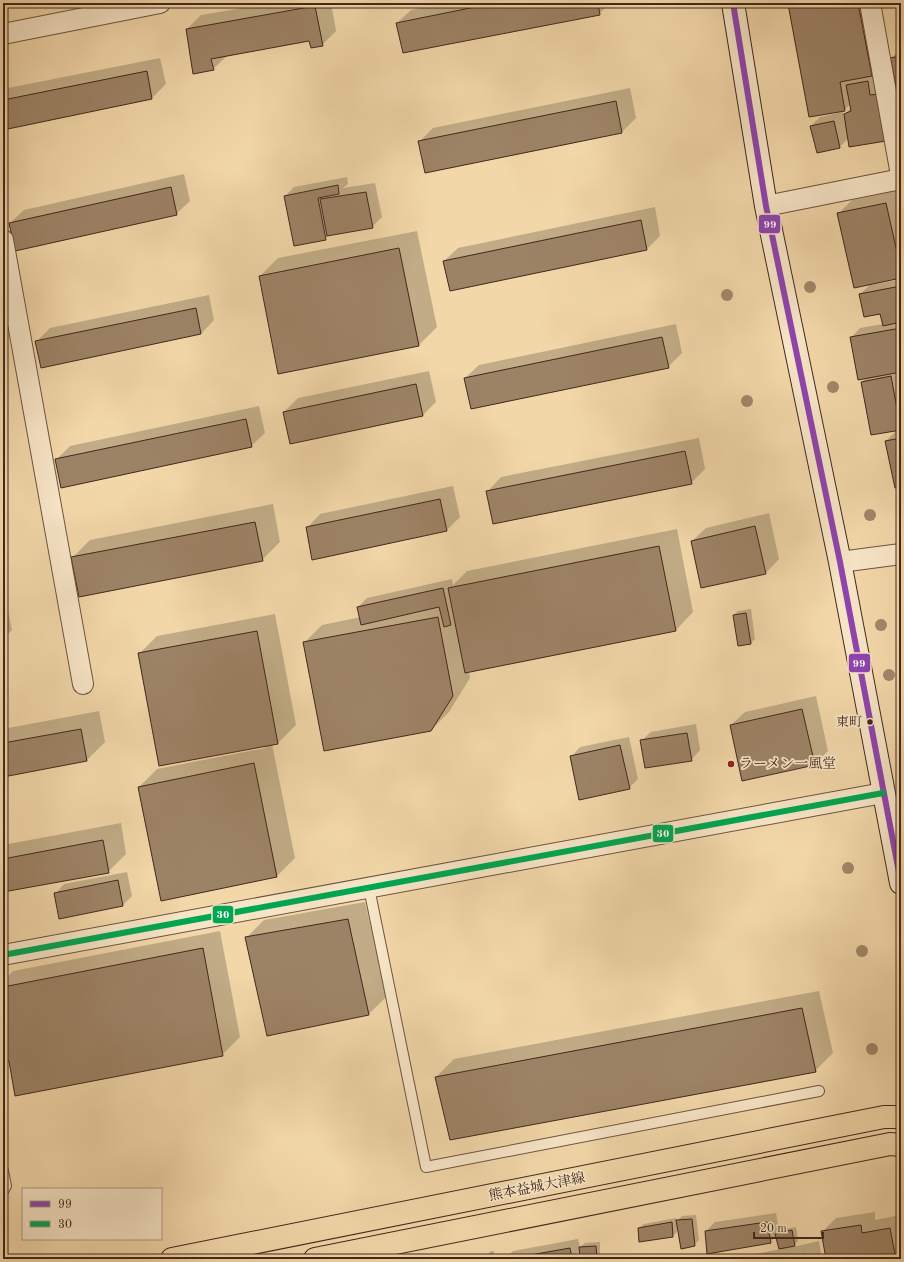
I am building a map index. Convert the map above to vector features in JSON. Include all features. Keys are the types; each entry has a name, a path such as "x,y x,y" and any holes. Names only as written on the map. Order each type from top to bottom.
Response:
{"main road":[{"name":"熊本益城大津線","path":"172,1259 884,1117 901,1116"},
{"name":"熊本益城大津線","path":"315,1259 890,1144 901,1145"}],"street":[{"path":"3,34 160,3"},
{"path":"733,3 766,206 840,562 901,883"},
{"path":"870,3 901,175"},
{"path":"766,206 901,179"},
{"path":"3,240 83,684"},
{"path":"840,562 901,554"},
{"path":"3,955 884,793"}],"lane":[{"path":"369,888 426,1167 819,1091"},
{"path":"3,1171 6,1186 3,1191"}],"building":[{"path":"495,3 598,3 600,15 403,53 396,23"},
{"path":"858,3 872,76 840,82 845,111 809,117 788,4"},
{"path":"315,6 323,46 311,48 309,41 211,59 214,70 193,74 186,29"},
{"path":"901,56 901,91 897,91 890,58"},
{"path":"147,71 152,99 3,130 3,100"},
{"path":"868,81 870,95 879,94 886,141 849,147 844,114 851,111 846,85"},
{"path":"616,101 622,133 425,173 418,141"},
{"path":"834,121 840,148 817,153 810,126"},
{"path":"338,185 339,194 318,198 326,240 294,246 284,196"},
{"path":"171,187 177,215 15,251 9,223"},
{"path":"366,192 373,228 327,236 320,199"},
{"path":"886,203 901,270 901,278 854,288 837,213"},
{"path":"641,220 647,250 450,291 443,261"},
{"path":"399,248 419,346 278,374 259,276"},
{"path":"901,286 901,322 883,326 880,314 864,317 859,294"},
{"path":"196,308 201,334 41,368 35,341"},
{"path":"901,328 901,372 858,380 850,337"},
{"path":"662,337 669,368 471,409 464,378"},
{"path":"891,376 901,430 871,435 861,382"},
{"path":"901,377 901,394 899,394 897,383"},
{"path":"416,384 423,416 290,444 283,412"},
{"path":"246,419 252,447 61,488 55,459"},
{"path":"901,438 901,487 895,488 885,441"},
{"path":"685,451 692,484 493,524 486,491"},
{"path":"440,499 447,531 312,560 306,527"},
{"path":"255,522 263,561 79,597 71,557"},
{"path":"755,526 766,574 701,588 691,541"},
{"path":"659,546 676,631 465,673 448,588"},
{"path":"443,588 451,625 444,627 439,607 361,625 357,607"},
{"path":"746,613 751,644 738,646 733,615"},
{"path":"438,617 453,696 431,731 324,751 303,642"},
{"path":"257,631 278,744 159,766 138,653"},
{"path":"802,709 815,765 742,781 730,725"},
{"path":"81,729 87,761 3,777 3,743"},
{"path":"687,733 692,761 645,768 640,740"},
{"path":"620,745 630,789 579,800 570,756"},
{"path":"254,763 277,877 161,901 138,787"},
{"path":"103,840 109,873 3,892 3,859"},
{"path":"118,880 123,906 59,919 54,893"},
{"path":"348,919 369,1015 267,1036 245,937"},
{"path":"203,948 223,1056 15,1096 9,1061 3,1062 3,987"},
{"path":"802,1008 816,1072 450,1140 435,1077"},
{"path":"692,1219 695,1246 681,1249 676,1220"},
{"path":"672,1222 673,1237 639,1242 638,1228"},
{"path":"767,1222 771,1243 707,1254 705,1231"},
{"path":"861,1225 862,1233 890,1228 896,1259 826,1259 821,1231"},
{"path":"792,1230 795,1246 779,1249 775,1234"},
{"path":"596,1246 597,1258 580,1259 579,1247"},
{"path":"570,1248 572,1259 508,1259"},
{"path":"805,1254 806,1259 783,1259"}],"transit line":[{"name":"99","path":"733,3 766,206 840,562 901,883"},
{"name":"30","path":"3,955 883,793"}],"place":[{"name":"東町","path":"870,722"},
{"name":"ラーメン一風堂","path":"731,764"}]}
